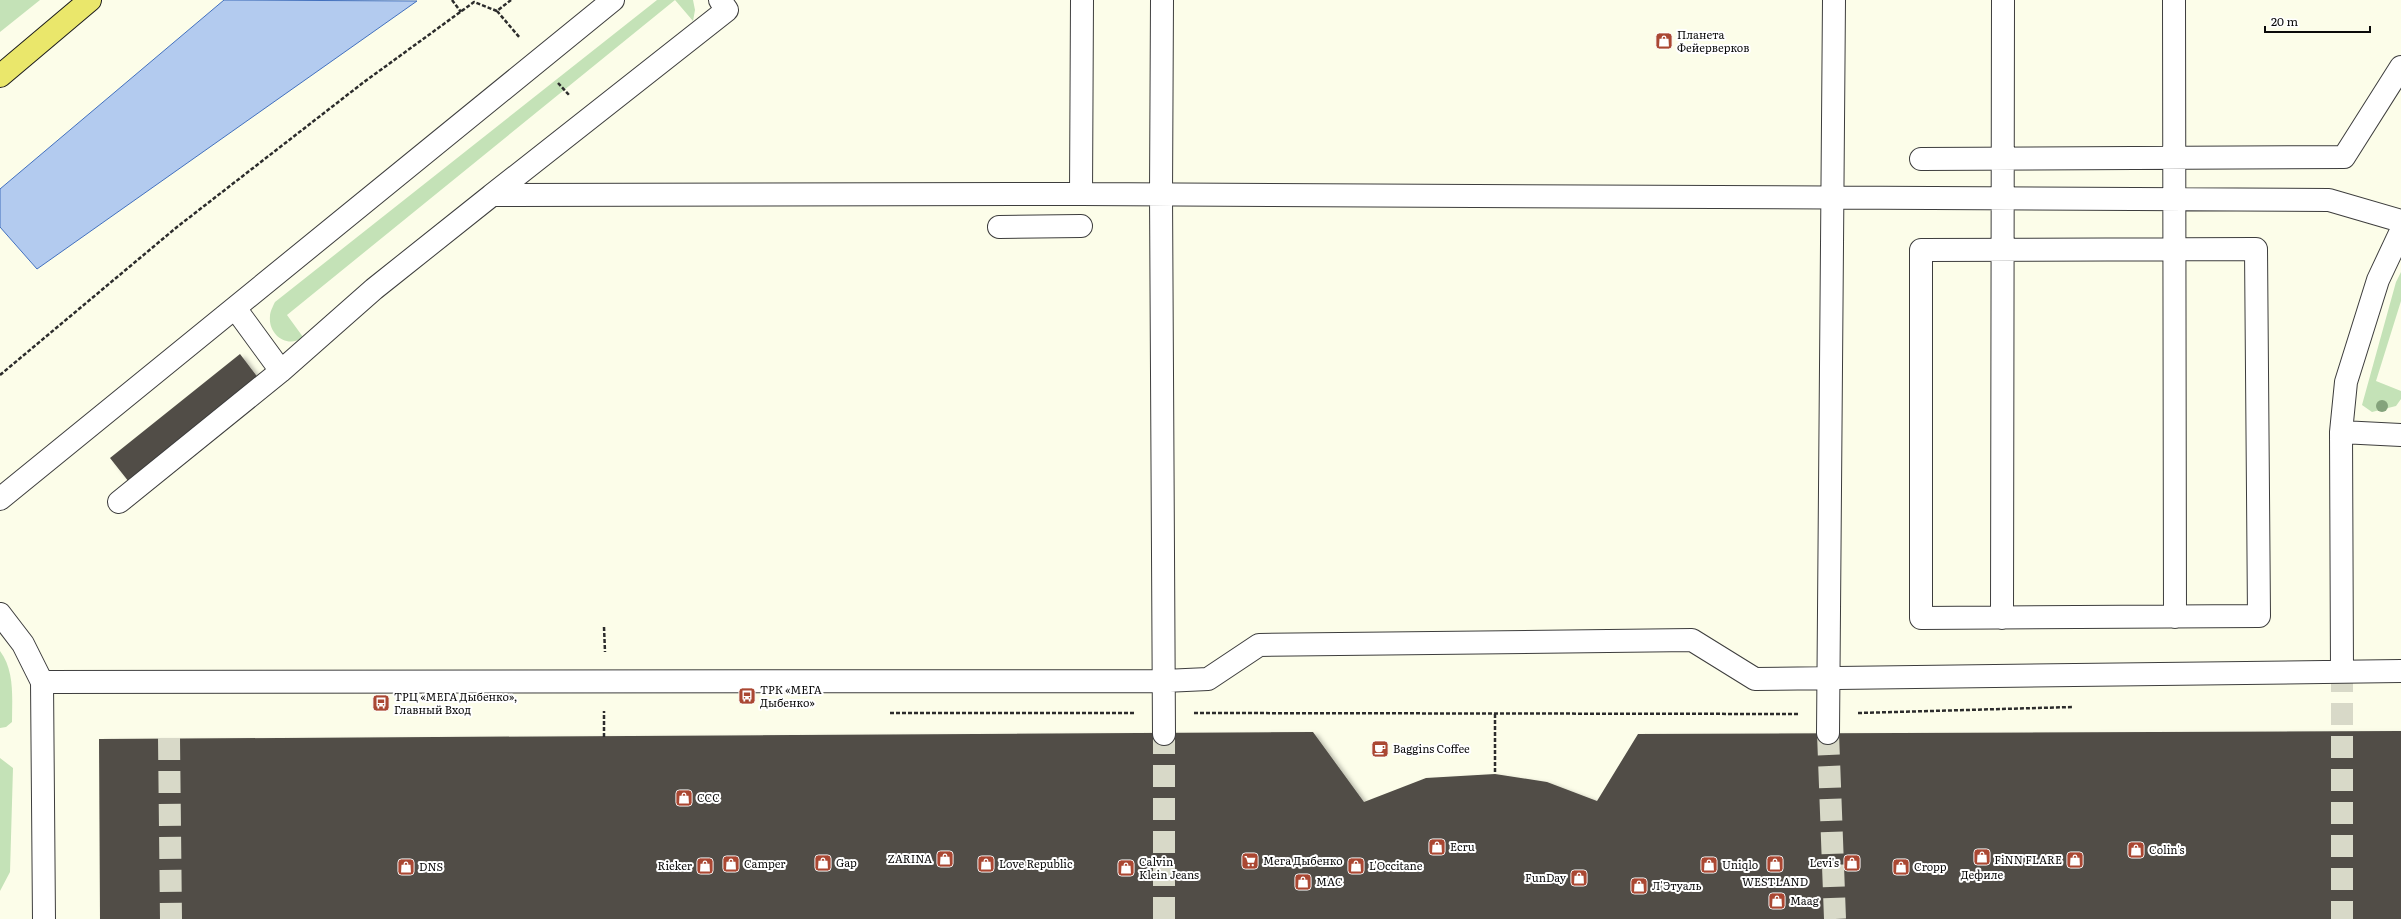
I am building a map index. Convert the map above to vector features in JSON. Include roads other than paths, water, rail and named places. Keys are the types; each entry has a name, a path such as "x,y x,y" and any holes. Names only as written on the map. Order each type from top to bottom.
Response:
{"main road":[{"path":"0,76 90,0"}],"street":[{"path":"0,499 613,0"},
{"path":"1081,194 1082,0"},
{"path":"1162,0 1161,194 1164,724"},
{"path":"1829,724 1828,678 1834,0"},
{"path":"2002,618 2003,0"},
{"path":"2174,0 2175,617"},
{"path":"119,502 281,371 374,289 729,3"},
{"path":"1921,159 2344,157 2401,67"},
{"path":"492,195 1161,194 2329,200 2401,221"},
{"path":"999,227 1081,226"},
{"path":"2342,670 2341,432 2346,382 2378,280 2401,231"},
{"path":"2256,249 2259,616 1921,618 1921,250 2002,250 2256,249"},
{"path":"235,308 281,371"},
{"path":"2341,432 2401,435"},
{"path":"0,614 23,644 42,682 44,919"},
{"path":"42,682 1164,681 1208,679 1259,645 1692,640 1755,679 2342,670 2401,671"}],"water":[{"path":"224,0 417,1 37,269 0,227 0,189"}],"tunnel":[{"path":"2342,670 2342,919"},
{"path":"1828,733 1835,919"},
{"path":"1164,734 1164,919"},
{"path":"169,738 171,919"}],"place":[{"name":"Планета Фейерверков","path":"1664,41"},
{"name":"ТРК «МЕГА Дыбенко»","path":"747,696"},
{"name":"ТРЦ «МЕГА Дыбенко», Главный Вход","path":"381,703"},
{"name":"Baggins Coffee","path":"1380,749"},
{"name":"CCC","path":"684,798"},
{"name":"Ecru","path":"1437,847"},
{"name":"Colin's","path":"2136,850"},
{"name":"Дефиле","path":"1982,857"},
{"name":"ZARINA","path":"945,859"},
{"name":"FiNN FLARE","path":"2075,860"},
{"name":"Мега Дыбенко","path":"1250,861"},
{"name":"Gap","path":"823,863"},
{"name":"Levi's","path":"1852,863"},
{"name":"Camper","path":"731,864"},
{"name":"Love Republic","path":"986,864"},
{"name":"WESTLAND","path":"1775,864"},
{"name":"Uniqlo","path":"1709,865"},
{"name":"Rieker","path":"705,866"},
{"name":"L'Occitane","path":"1356,866"},
{"name":"DNS","path":"406,867"},
{"name":"Cropp","path":"1901,867"},
{"name":"Calvin Klein Jeans","path":"1126,868"},
{"name":"FunDay","path":"1579,878"},
{"name":"MAC","path":"1303,882"},
{"name":"Л'Этуаль","path":"1639,886"},
{"name":"Maag","path":"1777,901"}]}
